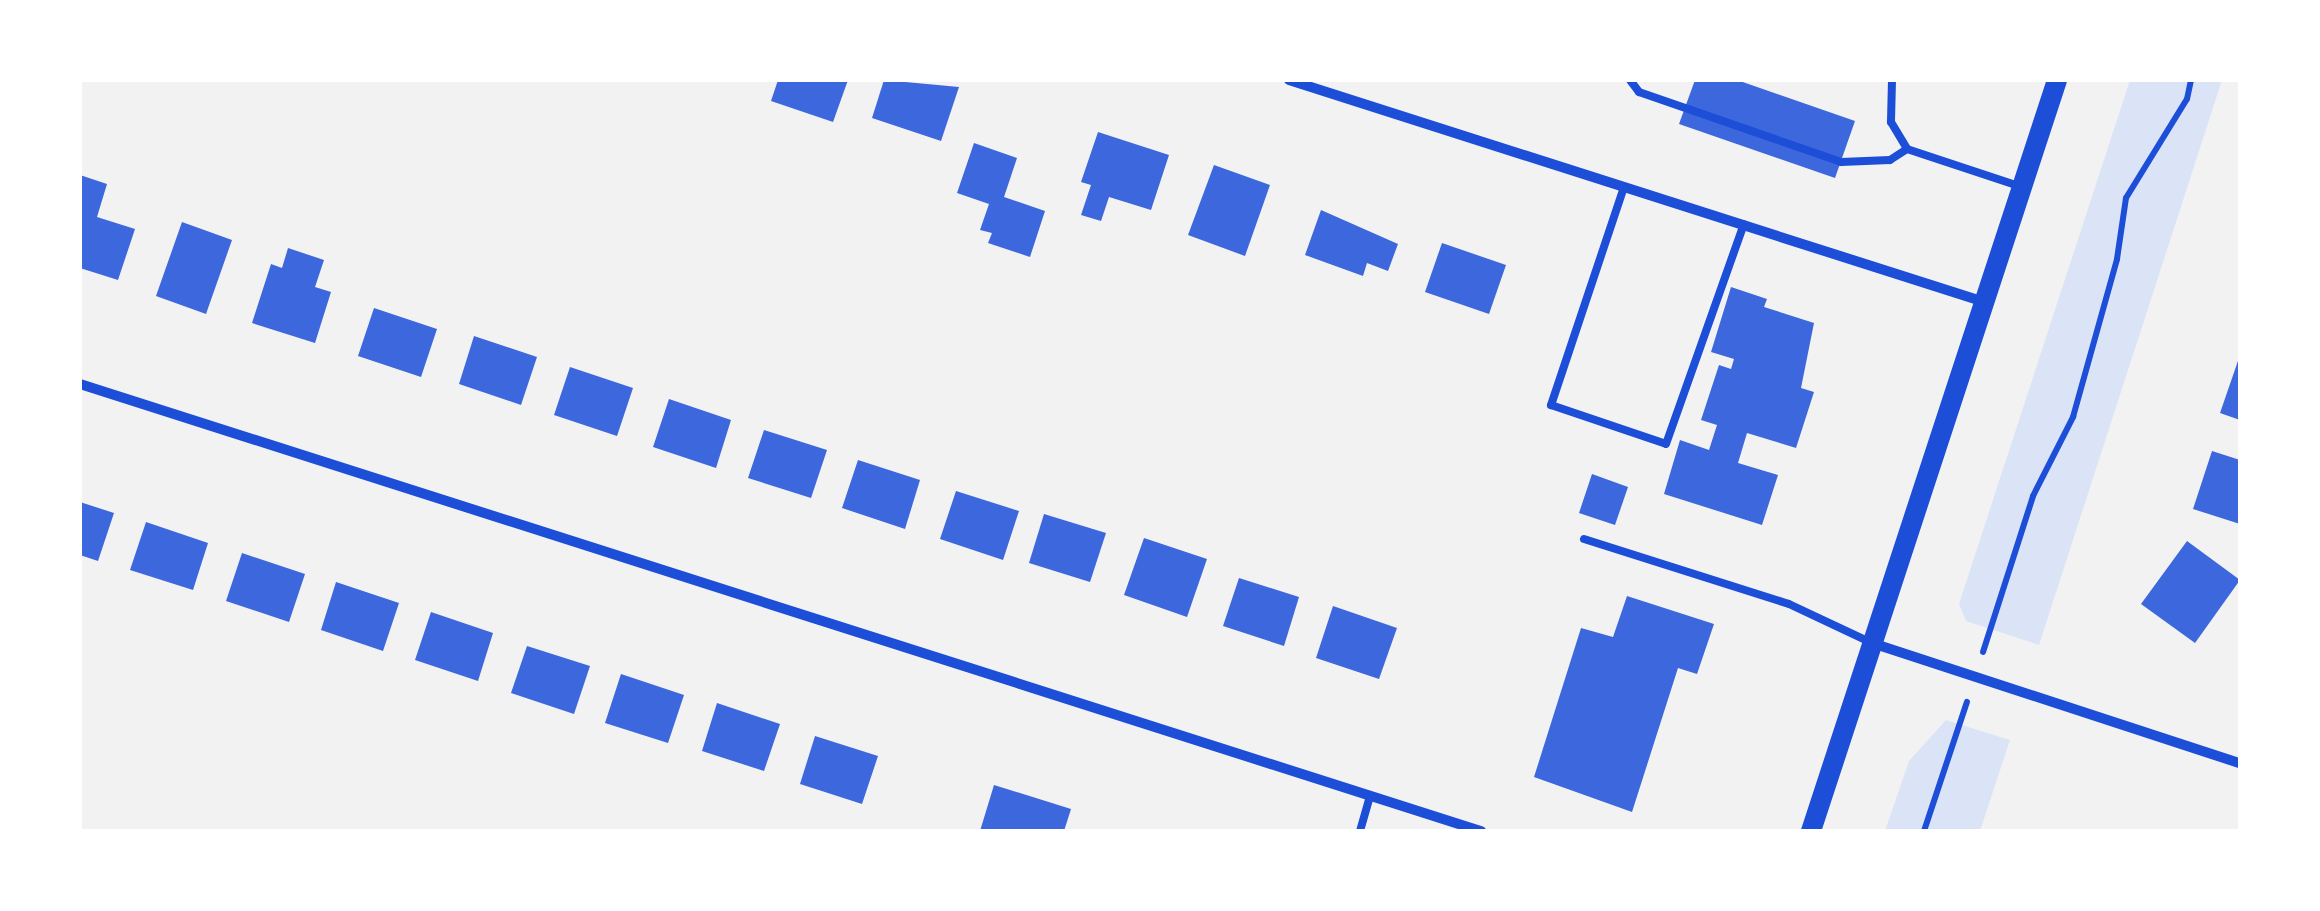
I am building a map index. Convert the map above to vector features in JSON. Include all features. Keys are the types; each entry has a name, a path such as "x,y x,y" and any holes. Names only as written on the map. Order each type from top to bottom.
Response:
{"main road":[{"path":"1811,831 2057,80"}],"street":[{"path":"1289,80 1984,303"},
{"path":"80,384 1481,831"},
{"path":"1872,643 2240,763"}],"lane":[{"path":"1630,80 1639,92 1841,162 1890,160 1907,148"},
{"path":"1892,80 1892,122 1907,148 2022,186"},
{"path":"1624,187 1552,404 1666,444 1744,224"},
{"path":"1584,539 1789,604 1872,643"},
{"path":"1360,831 1370,796"}],"path":[{"path":"1985,645 2033,496 2073,416 2117,259 2126,198 2187,99 2191,80"},
{"path":"1924,831 1965,707"}],"shaded area":[{"path":"2130,80 2222,80 2039,645 1966,621 1959,604"},
{"path":"1946,720 2010,740 1980,831 1885,831 1909,761"}],"building":[{"path":"778,80 848,80 833,122 771,101"},
{"path":"884,80 959,87 941,141 872,118"},
{"path":"1695,80 1737,80 1855,121 1835,178 1679,124"},
{"path":"1098,132 1169,155 1151,210 1109,197 1101,221 1081,215 1091,185 1081,182"},
{"path":"974,143 1017,158 1004,197 1045,211 1030,257 988,243 992,233 980,230 989,204 957,193"},
{"path":"1214,165 1270,185 1245,256 1188,235"},
{"path":"80,175 107,184 97,217 135,229 118,280 80,268"},
{"path":"1321,210 1398,244 1388,271 1367,263 1363,276 1305,255"},
{"path":"182,222 232,240 206,314 156,296"},
{"path":"1442,243 1506,265 1489,314 1425,292"},
{"path":"288,248 324,260 315,287 331,292 315,343 252,323 271,264 282,268"},
{"path":"1731,287 1767,299 1764,307 1814,323 1801,388 1814,392 1796,448 1747,433 1738,463 1778,475 1762,525 1664,494 1680,440 1709,450 1717,425 1701,420 1719,365 1731,369 1734,359 1711,352"},
{"path":"374,308 437,329 421,377 358,356"},
{"path":"474,336 537,357 521,405 459,384"},
{"path":"2240,355 2240,420 2220,413"},
{"path":"570,367 633,388 617,436 554,415"},
{"path":"669,399 731,420 716,468 653,447"},
{"path":"764,430 827,450 811,498 748,478"},
{"path":"2212,451 2240,460 2240,524 2193,509"},
{"path":"858,460 920,480 905,529 842,508"},
{"path":"1592,474 1628,487 1615,525 1579,513"},
{"path":"956,491 1019,511 1003,560 940,539"},
{"path":"80,502 114,513 98,561 80,555"},
{"path":"1044,514 1106,533 1090,582 1029,563"},
{"path":"146,522 208,543 193,590 130,570"},
{"path":"1144,538 1207,559 1187,617 1124,595"},
{"path":"2187,541 2240,580 2195,643 2141,604"},
{"path":"242,553 305,574 289,622 226,601"},
{"path":"1239,578 1299,597 1284,646 1223,626"},
{"path":"336,582 399,603 383,651 321,630"},
{"path":"1627,596 1714,624 1697,674 1678,668 1632,812 1534,777 1581,628 1613,637"},
{"path":"1333,606 1397,628 1379,679 1316,658"},
{"path":"431,612 493,633 478,681 415,660"},
{"path":"527,646 590,666 574,714 511,693"},
{"path":"621,674 684,695 668,743 605,723"},
{"path":"717,703 780,724 764,771 702,751"},
{"path":"815,736 878,756 862,804 800,784"},
{"path":"994,785 1071,809 1064,831 980,831"}]}
